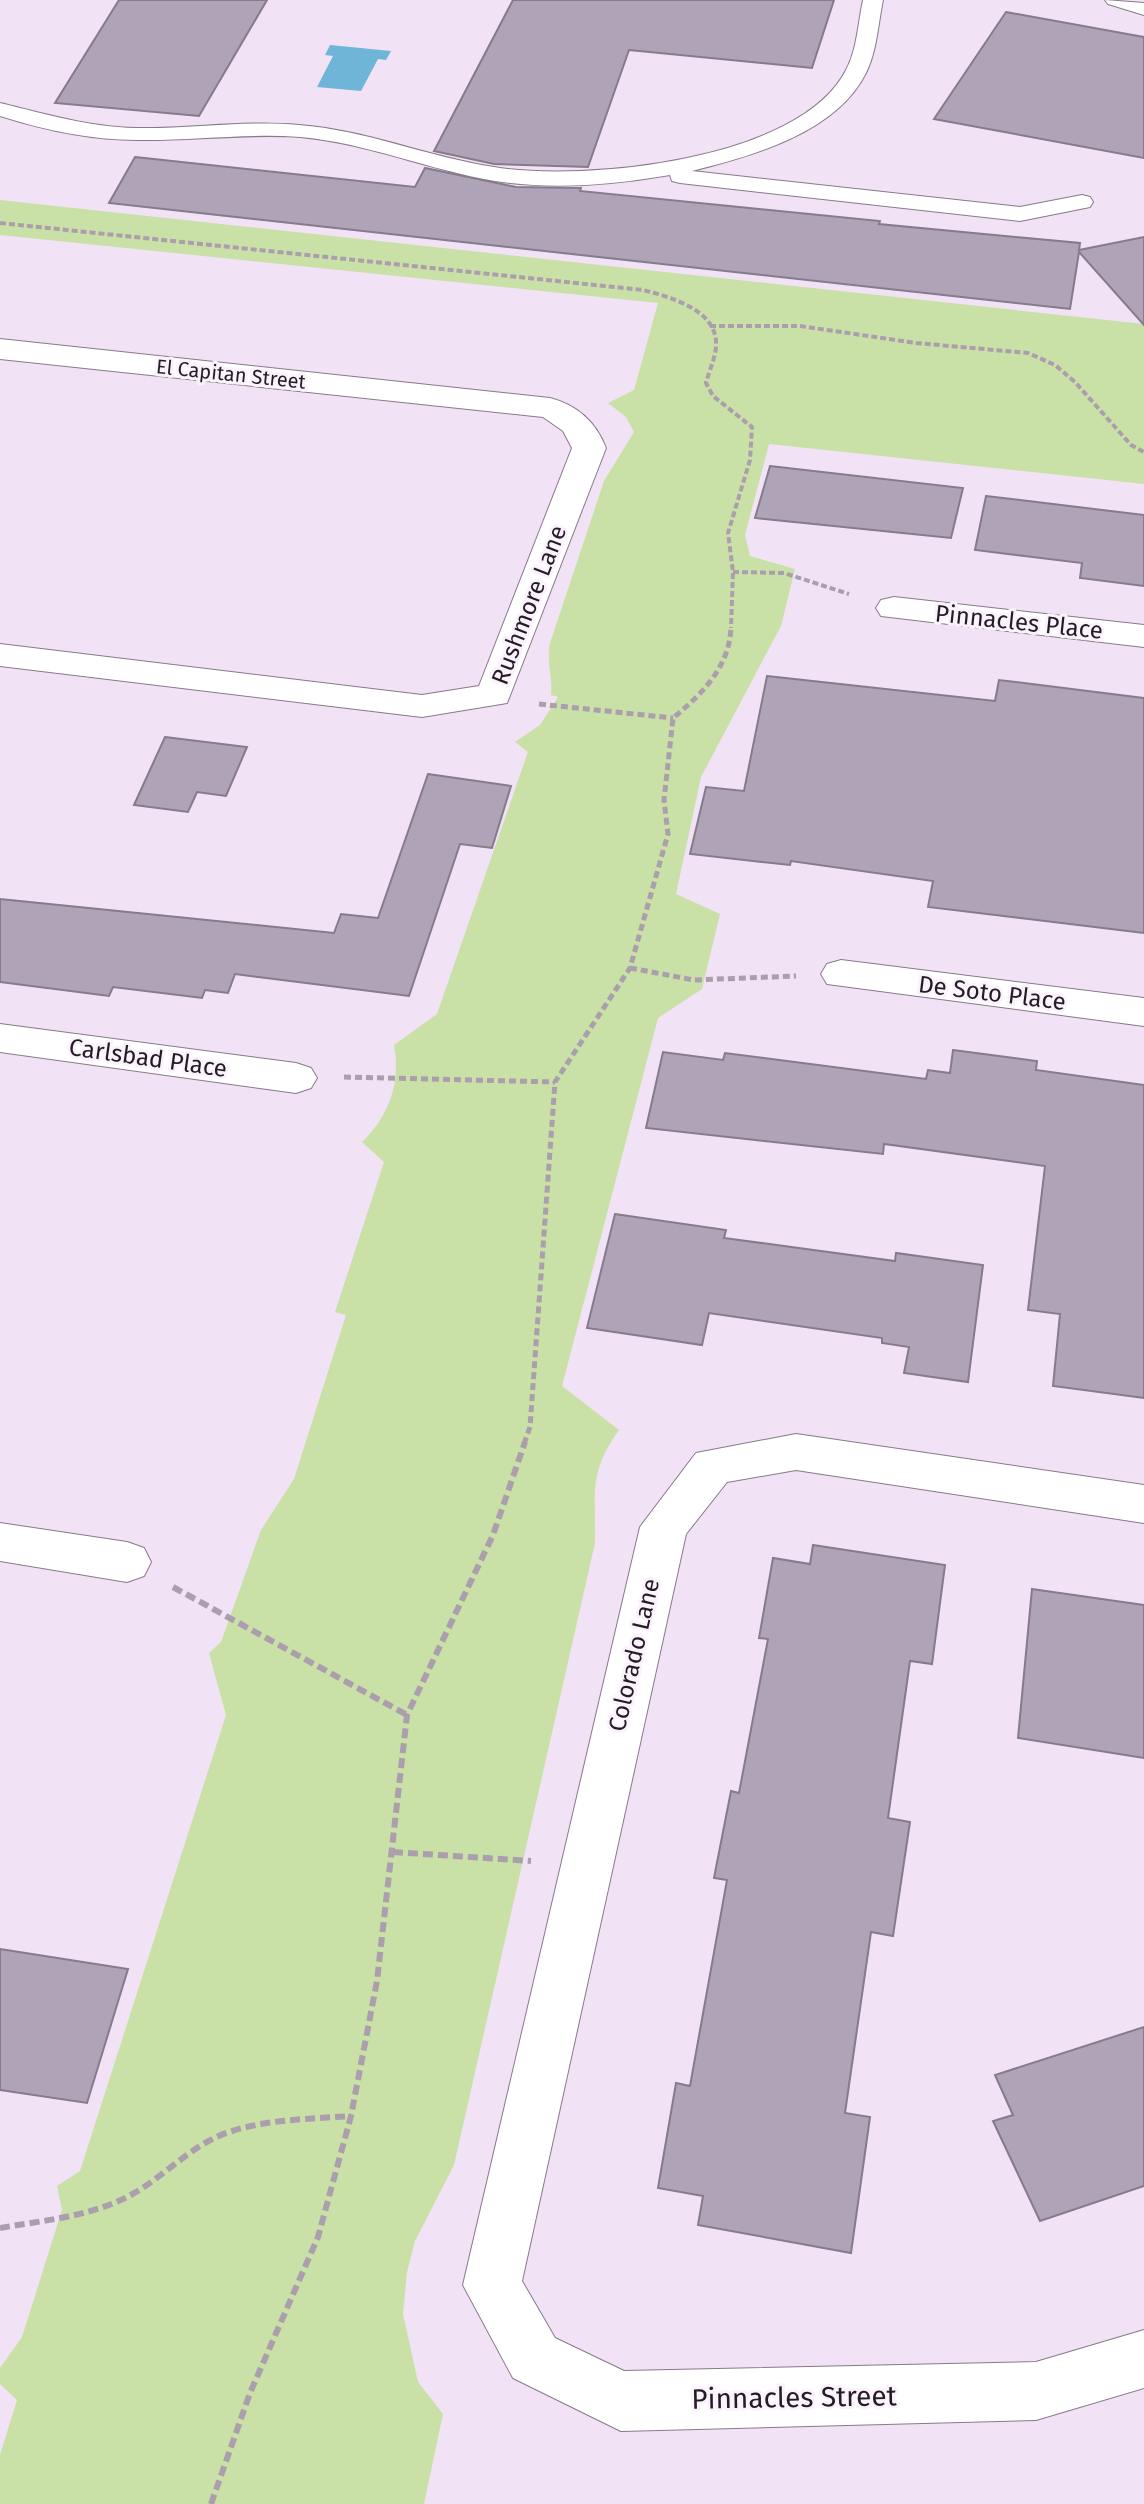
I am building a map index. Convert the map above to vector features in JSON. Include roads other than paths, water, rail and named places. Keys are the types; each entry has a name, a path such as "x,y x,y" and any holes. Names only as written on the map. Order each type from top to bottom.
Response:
{"street":[{"name":"El Capitan Street","path":"0,349 550,408 569,416 583,430 589,448"},
{"name":"Rushmore Lane","path":"0,655 422,706 494,695 589,448"},
{"name":"Pinnacles Place","path":"894,608 1144,636"},
{"name":"De Soto Place","path":"841,974 1144,1012"},
{"name":"Carlsbad Place","path":"0,1038 296,1078"},
{"name":"Colorado Lane","path":"492,2285 664,1527 713,1466 796,1452 1144,1504"},
{"path":"0,1542 127,1562"},
{"name":"Pinnacles Street","path":"492,2285 534,2358 621,2401 1036,2391 1144,2359"}],"lane":[{"path":"0,109 48,125 136,134 229,129 298,131 357,138 496,174 566,178 652,173 733,155 816,116 854,75 873,0"},
{"path":"1115,0 1144,9"},
{"path":"652,173 1020,214 1082,202"}],"water":[{"path":"330,45 391,51 386,60 378,59 361,91 317,87 333,56 325,55"}]}
